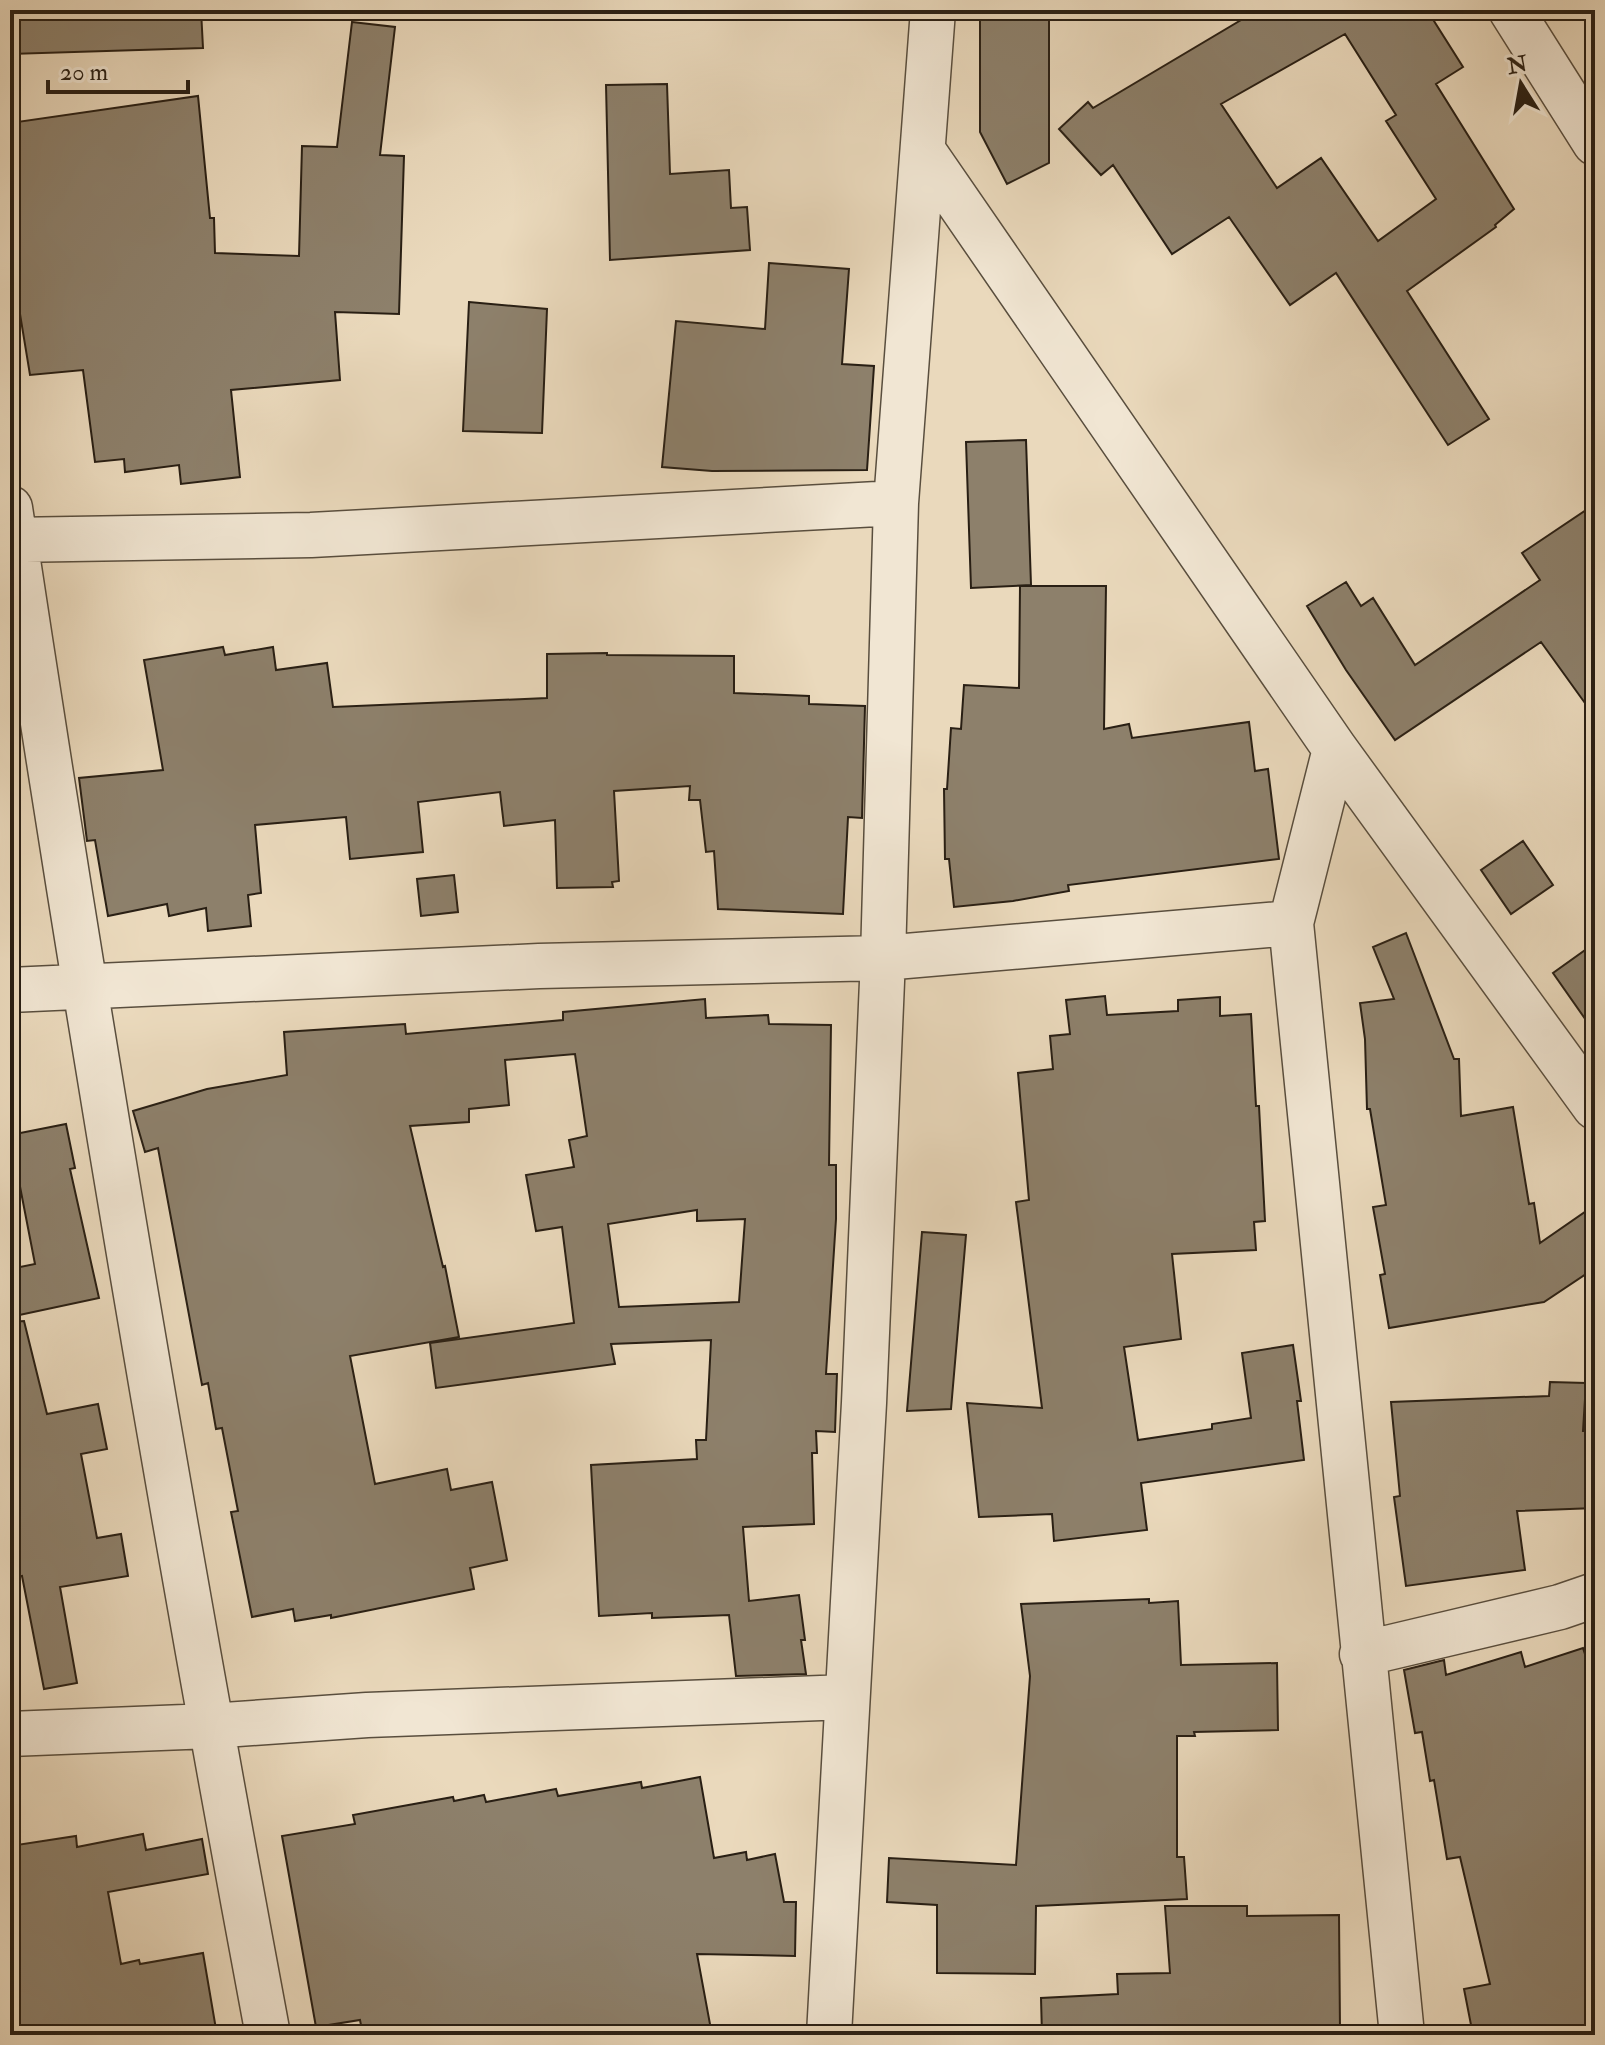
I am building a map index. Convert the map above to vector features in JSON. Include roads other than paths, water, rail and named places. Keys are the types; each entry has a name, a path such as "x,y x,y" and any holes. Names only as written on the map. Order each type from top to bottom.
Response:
{"street":[{"path":"829,2035 865,1388 883,958 896,503 933,10"},
{"path":"1511,10 1595,143"},
{"path":"924,152 1335,749 1595,1107"},
{"path":"268,2035 210,1726 85,986 12,529 311,535 896,503"},
{"path":"1335,749 1291,923 1402,2035"},
{"path":"10,990 539,966 883,958 1291,923"},
{"path":"1362,1654 1560,1607 1595,1595"},
{"path":"10,1734 210,1726 367,1715 847,1697"}]}
